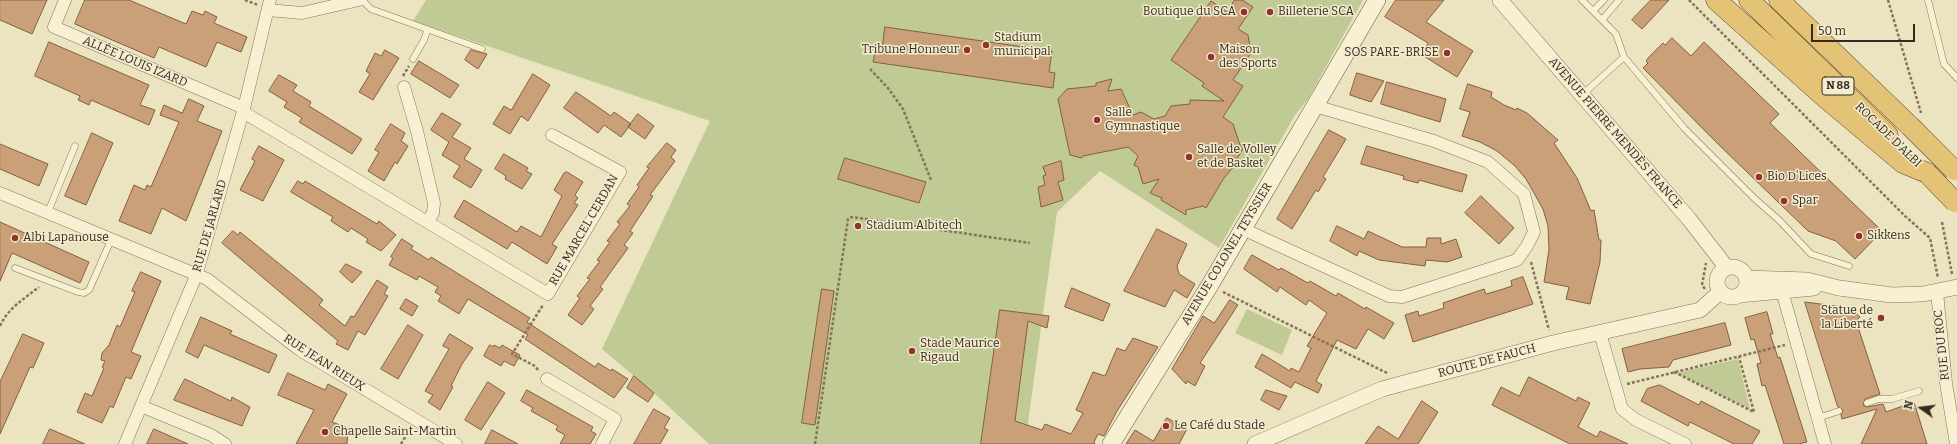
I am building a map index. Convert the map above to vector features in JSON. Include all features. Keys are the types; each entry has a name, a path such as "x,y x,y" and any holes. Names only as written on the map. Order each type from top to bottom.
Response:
{"highway":[{"path":"1716,0 1822,95 1903,163 1927,173"},
{"name":"ROCADE D'ALBI","path":"1749,0 1956,203"},
{"name":"ROCADE D'ALBI","path":"1779,0 1812,32 1916,120 1956,171"},
{"path":"1796,0 1805,10 1812,32"}],"main road":[{"name":"AVENUE COLONEL TEYSSIER","path":"1111,444 1210,285 1377,0"}],"street":[{"name":"ALLÉE LOUIS IZARD","path":"65,0 54,27 243,110"},
{"path":"269,5 302,13 359,0"},
{"name":"AVENUE PIERRE MENDÈS FRANCE","path":"1500,0 1583,94 1711,245 1727,268"},
{"name":"RUE DE JARLARD","path":"125,444 196,276 243,110 269,5"},
{"path":"404,87 417,131 434,203 433,213 428,221"},
{"path":"1243,229 1389,296 1402,297 1517,260 1527,246 1534,232 1524,194 1488,162 1434,141 1315,106"},
{"name":"RUE MARCEL CERDAN","path":"243,110 548,294 620,172 552,135"},
{"name":"RUE JEAN RIEUX","path":"0,193 207,280 300,350 456,444"},
{"path":"1739,295 1745,288 1746,278 1741,270 1732,267 1722,270 1717,278 1718,288 1720,292 1729,297 1782,291 1839,288"},
{"path":"1746,278 1807,280 1839,288 1892,295 1955,283"},
{"name":"RUE DU ROC","path":"1938,287 1946,384 1956,444"},
{"path":"1782,291 1825,444"},
{"name":"ROUTE DE FAUCH","path":"1255,444 1382,389 1553,342 1600,333 1672,315 1700,310 1720,292"},
{"path":"1600,333 1622,409 1636,420 1685,444"},
{"path":"547,379 615,419 602,444"},
{"path":"141,406 211,435 225,444"}],"lane":[{"path":"362,0 371,9 426,31 482,49"},
{"path":"1582,0 1616,34 1624,57 1684,128 1755,199 1779,220 1811,254 1849,266"},
{"path":"1593,11 1604,0"},
{"path":"1602,20 1619,0"},
{"path":"1928,0 1944,64 1957,78"},
{"path":"413,59 424,40 426,31"},
{"path":"1583,94 1624,57"},
{"path":"48,212 75,146"},
{"path":"15,268 84,293 88,290 112,240"},
{"path":"1867,403 1878,399 1892,398 1919,391"},
{"path":"1818,418 1839,411"}],"path":[{"path":"1689,0 1905,216 1930,238 1938,287"},
{"path":"1888,0 1916,120"},
{"path":"404,87 402,78 413,59"},
{"path":"870,69 888,88 903,109 931,180"},
{"path":"815,444 848,219 852,217 1030,243"},
{"path":"1942,222 1955,283"},
{"path":"1527,246 1553,342"},
{"path":"0,326 13,306 48,281"},
{"path":"1210,285 1393,376"},
{"path":"547,379 535,366 512,354 540,311 548,294"},
{"path":"1615,388 1673,372 1797,342"},
{"path":"1673,372 1754,412 1739,356"},
{"path":"401,444 416,420"}],"green space":[{"name":"Stadium Albitech","path":"426,0 1363,0 1308,99 1295,115 1219,248 1100,171 1057,212 1025,444 709,444 654,393 602,349 710,121 413,21"},
{"path":"1247,309 1292,330 1282,355 1235,333"},
{"path":"1738,359 1750,409 1677,373"}],"building":[{"path":"0,0 47,0 32,34 0,20"},
{"path":"85,0 129,0 186,24 192,11 203,15 205,11 217,17 214,23 247,37 241,52 217,42 206,67 159,47 154,58 75,24"},
{"path":"1235,0 1242,0 1253,7 1238,29 1248,35 1251,53 1233,80 1243,86 1223,117 1233,124 1240,145 1244,147 1234,164 1235,165 1224,178 1206,208 1203,206 1186,210 1186,215 1161,200 1162,198 1150,193 1159,179 1143,184 1138,167 1134,165 1138,156 1128,147 1083,156 1082,158 1070,155 1058,99 1067,89 1096,86 1096,83 1112,79 1108,91 1121,89 1133,115 1141,112 1154,119 1165,116 1171,106 1190,104 1190,100 1224,101 1202,86 1204,83 1171,60 1211,1 1227,12"},
{"path":"1396,0 1444,0 1426,22 1473,51 1457,77 1422,55 1428,43 1385,17"},
{"path":"1651,0 1669,0 1642,29 1632,20"},
{"path":"885,27 1052,51 1049,72 1055,73 1053,88 873,62 876,47 882,48"},
{"path":"1672,38 1691,56 1704,42 1779,114 1770,123 1882,231 1855,259 1836,241 1808,231 1716,142 1643,68 1648,63 1646,61 1649,57 1663,43 1665,45"},
{"path":"49,42 149,85 140,105 155,110 149,125 91,100 89,105 78,100 80,96 35,76"},
{"path":"385,50 399,58 373,100 359,92 370,74 366,71 375,53 381,56"},
{"path":"471,50 487,54 478,69 465,60"},
{"path":"419,61 459,85 450,98 411,74"},
{"path":"1357,73 1384,81 1371,102 1350,95"},
{"path":"533,74 550,85 528,121 521,116 510,134 493,124 504,106 511,110"},
{"path":"279,75 297,85 293,91 311,102 309,106 362,139 352,154 299,122 302,118 284,107 287,102 269,91"},
{"path":"1387,82 1446,99 1440,122 1381,104"},
{"path":"1468,84 1492,92 1491,97 1504,105 1516,110 1517,108 1527,113 1558,140 1554,143 1577,178 1591,211 1594,210 1599,240 1601,240 1600,262 1590,304 1566,299 1569,287 1544,282 1549,250 1548,226 1543,209 1526,179 1515,166 1497,151 1480,142 1462,136 1470,112 1460,109"},
{"path":"576,92 611,116 614,112 631,124 621,137 604,125 598,133 564,108"},
{"path":"189,99 204,106 197,121 222,131 186,221 162,208 151,234 119,221 134,185 145,190 147,185 151,187 179,122 160,115 164,105 182,113"},
{"path":"442,113 461,124 452,137 471,148 464,159 482,170 471,188 453,177 460,166 442,155 449,142 431,130"},
{"path":"638,114 654,126 645,139 628,127"},
{"path":"391,124 405,133 401,141 408,146 397,164 395,162 384,181 368,171 379,152 375,150"},
{"path":"1329,130 1346,139 1323,177 1326,179 1318,192 1316,190 1292,229 1277,219"},
{"path":"92,133 113,143 86,205 65,196"},
{"path":"667,143 676,150 671,157 675,161 650,195 653,196 630,231 633,233 624,245 628,248 600,287 603,289 590,306 594,309 582,325 568,315 580,298 577,296 590,279 587,278 600,261 597,260 610,242 607,241 620,224 617,222 630,206 627,204 639,187 637,185 649,168 647,167"},
{"path":"0,144 48,164 39,186 0,169"},
{"path":"259,146 284,160 263,201 240,190 255,161 252,159"},
{"path":"1367,146 1467,175 1462,192 1419,180 1418,183 1410,181 1403,179 1404,176 1361,164"},
{"path":"504,154 528,168 526,171 532,174 522,189 505,179 506,176 495,169"},
{"path":"845,158 926,182 919,203 838,179"},
{"path":"1061,161 1064,180 1058,182 1063,200 1041,207 1038,187 1045,185 1043,176 1046,175 1043,167"},
{"path":"567,172 583,182 575,195 578,198 574,203 578,205 552,244 557,247 547,264 512,242 507,249 454,217 464,200 517,232 521,226 541,237 562,196 554,190 564,173"},
{"path":"298,181 303,184 305,181 377,224 379,221 396,235 381,251 366,242 368,239 351,228 348,232 331,221 333,217 291,192"},
{"path":"1481,196 1514,228 1499,244 1465,213"},
{"path":"0,222 89,262 80,283 12,253 0,281"},
{"path":"1337,226 1364,239 1368,231 1402,247 1426,247 1427,238 1441,238 1441,244 1456,239 1462,257 1447,262 1426,260 1425,266 1379,260 1359,251 1357,256 1330,241"},
{"path":"1157,229 1187,244 1177,266 1179,274 1195,284 1187,298 1174,290 1165,307 1124,291"},
{"path":"233,231 238,235 240,232 314,292 323,300 319,305 345,326 351,316 354,317 377,280 388,287 384,294 388,296 365,335 358,331 348,350 336,344 338,341 222,243"},
{"path":"402,239 413,246 411,249 429,260 431,257 530,318 527,322 595,367 598,363 611,371 612,369 628,379 614,398 525,339 528,335 468,299 459,314 438,301 441,296 435,292 438,287 419,276 417,280 389,265 393,258 391,257"},
{"path":"1252,255 1279,270 1281,268 1308,283 1310,281 1336,296 1338,293 1365,309 1366,307 1394,323 1384,339 1368,329 1356,349 1337,340 1316,381 1322,385 1318,393 1295,382 1291,388 1255,367 1262,354 1290,371 1291,368 1299,372 1311,348 1307,346 1327,313 1309,300 1306,305 1280,287 1277,292 1244,269"},
{"path":"346,264 362,272 352,283 340,272"},
{"path":"141,272 161,281 131,352 141,356 131,379 126,377 113,408 110,406 102,423 77,412 85,393 92,396 104,368 102,367 105,361 101,360 102,353 109,345 117,325 120,327 135,292 132,291"},
{"path":"1523,277 1533,304 1413,342 1405,315 1418,311 1419,316 1444,308 1443,303 1484,289 1486,294 1500,290 1512,286 1511,281"},
{"path":"1072,288 1110,304 1103,321 1065,307"},
{"path":"822,289 834,291 815,425 802,423"},
{"path":"406,299 418,306 412,316 400,309"},
{"path":"1230,300 1238,305 1200,363 1205,366 1195,386 1187,381 1186,384 1172,369 1203,316 1214,323"},
{"path":"1805,302 1843,307 1845,313 1853,311 1860,317 1856,321 1880,394 1865,399 1863,405 1867,407 1883,404 1886,412 1914,402 1927,444 1861,444 1877,409 1842,419 1841,415 1843,410 1838,407"},
{"path":"1000,310 1049,316 1047,328 1028,321 1015,421 1042,430 1045,424 1071,434 1083,413 1076,410 1093,372 1105,376 1117,348 1125,351 1133,338 1158,347 1117,411 1104,436 1098,434 1094,442 1095,444 981,444"},
{"path":"1767,312 1773,334 1770,334 1778,358 1780,357 1807,442 1798,444 1784,444 1765,385 1762,386 1757,364 1761,363 1754,339 1751,340 1745,318"},
{"path":"201,317 232,331 230,334 277,355 269,373 204,345 198,358 186,352"},
{"path":"1725,323 1731,345 1673,360 1669,367 1640,369 1628,372 1622,349"},
{"path":"408,325 423,335 398,379 381,369"},
{"path":"23,334 44,343 33,368 30,367 0,434 0,382"},
{"path":"450,334 473,348 462,364 451,386 453,387 440,410 428,402 433,395 425,391 449,349 443,346"},
{"path":"490,345 500,348 502,345 520,355 514,366 504,361 501,366 484,356"},
{"path":"288,373 325,390 328,384 347,394 332,422 348,428 347,444 296,444 314,410 278,395"},
{"path":"634,376 654,393 648,402 627,388"},
{"path":"1529,377 1576,401 1578,397 1590,403 1578,427 1597,437 1600,431 1628,444 1570,444 1492,405 1501,387 1519,396"},
{"path":"185,379 231,401 232,397 250,407 242,426 174,400"},
{"path":"488,382 505,393 481,430 465,420"},
{"path":"1660,385 1699,405 1701,401 1760,431 1752,444 1734,444 1690,422 1688,426 1641,401 1647,389"},
{"path":"527,390 593,427 591,431 596,434 590,444 560,444 565,435 556,430 558,426 531,411 533,408 521,401"},
{"path":"1266,390 1287,396 1279,410 1261,400"},
{"path":"1422,401 1438,412 1418,444 1365,444 1378,426 1398,439"},
{"path":"654,409 670,418 664,428 668,430 660,444 634,444"},
{"path":"1167,418 1187,429 1179,444 1126,444 1135,430 1153,441"},
{"path":"50,429 85,444 43,444"},
{"path":"154,429 188,444 147,444"},
{"path":"492,430 518,444 485,444"}],"place":[{"name":"Boutique du SCA","path":"1244,12"},
{"name":"Billeterie SCA","path":"1270,12"},
{"name":"Stadium municipal","path":"986,45"},
{"name":"Tribune Honneur","path":"967,50"},
{"name":"SOS PARE-BRISE","path":"1447,53"},
{"name":"Maison des Sports","path":"1211,57"},
{"name":"Salle Gymnastique","path":"1097,120"},
{"name":"Salle de Volley et de Basket","path":"1189,157"},
{"name":"Bio D'Lices","path":"1759,177"},
{"name":"Spar","path":"1784,201"},
{"name":"Stadium Albitech","path":"858,226"},
{"name":"Sikkens","path":"1859,236"},
{"name":"Albi Lapanouse","path":"15,238"},
{"name":"Statue de la Liberté","path":"1881,318"},
{"name":"Stade Maurice Rigaud","path":"912,351"},
{"name":"Le Café du Stade","path":"1166,426"},
{"name":"Chapelle Saint-Martin","path":"325,432"}]}
